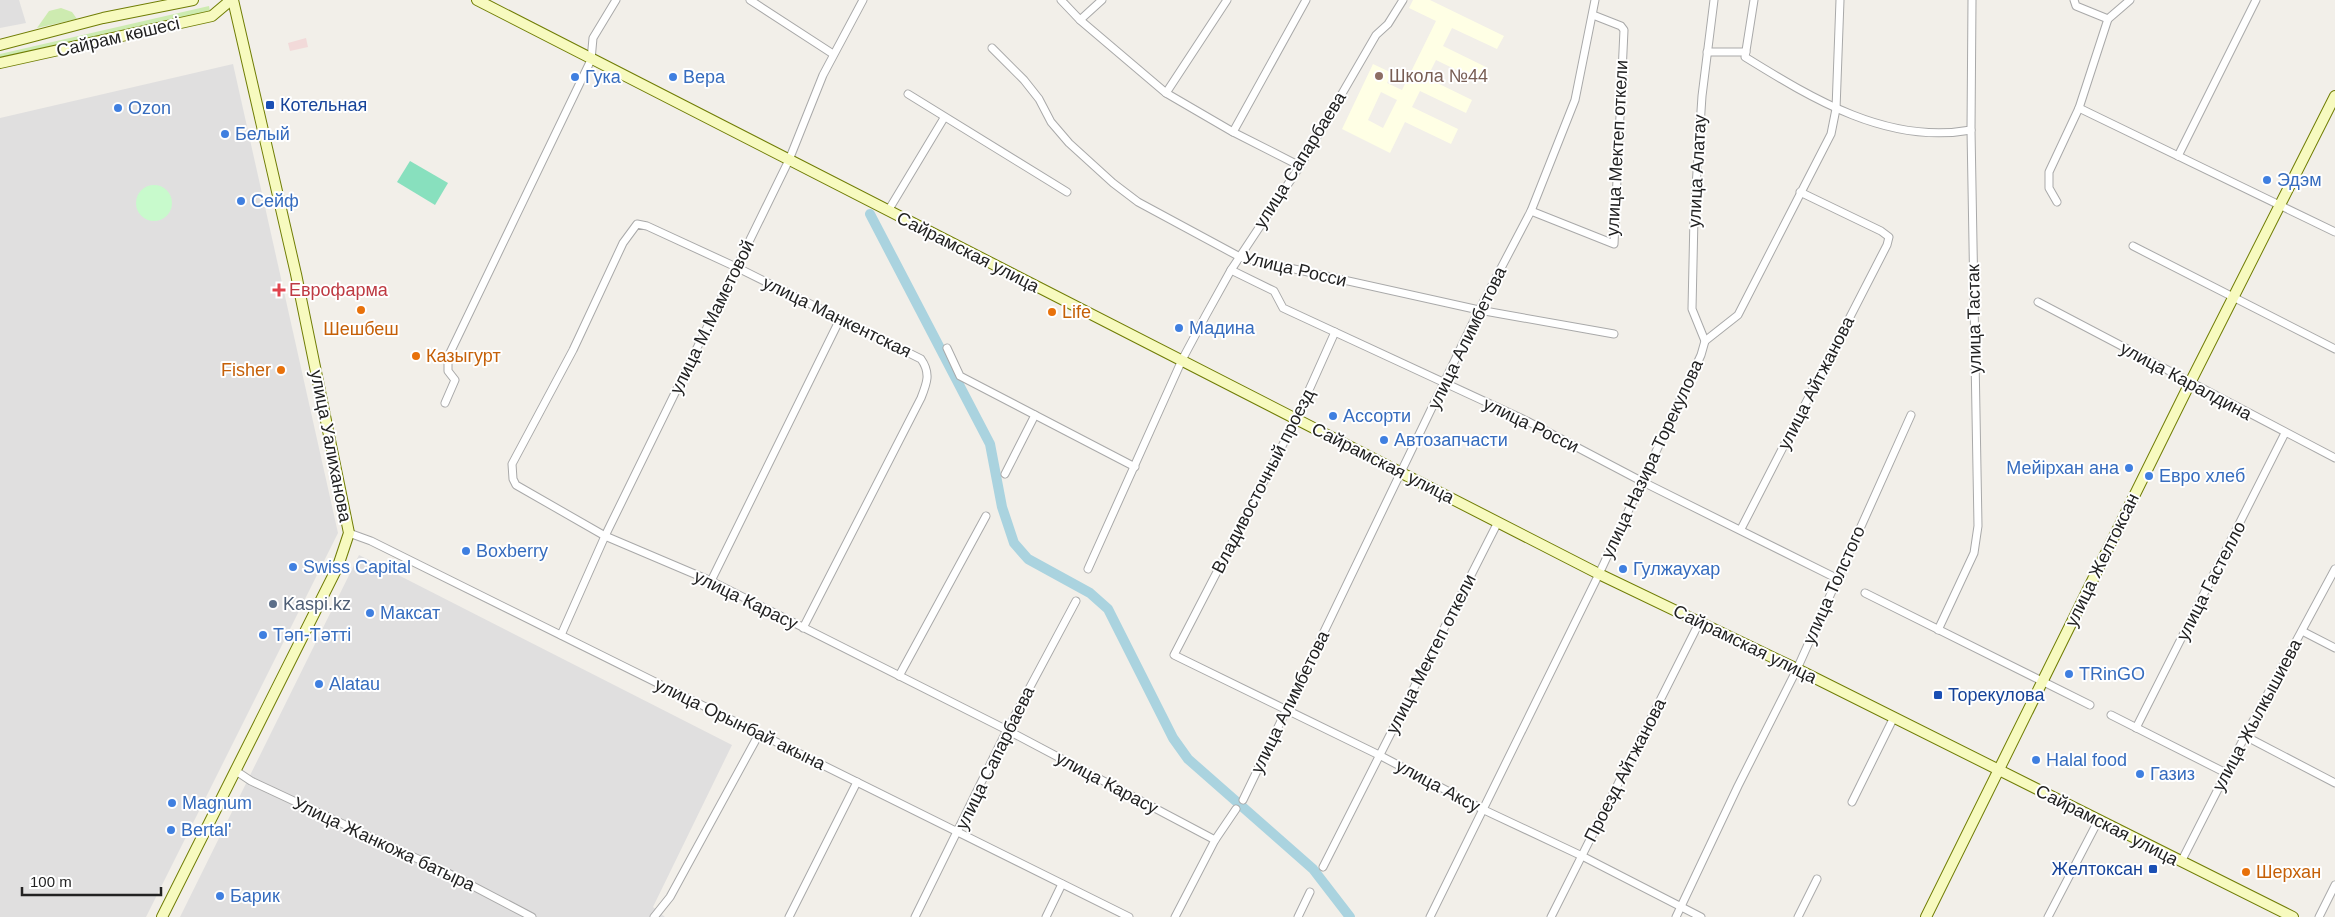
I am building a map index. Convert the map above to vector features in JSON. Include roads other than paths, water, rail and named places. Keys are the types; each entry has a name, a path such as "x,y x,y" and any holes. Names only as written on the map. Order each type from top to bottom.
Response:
{"main road":[{"name":"Сайрам көшесі","path":"0,45 103,18 193,0"},
{"name":"Сайрам көшесі","path":"0,63 212,16 232,0"},
{"name":"улица Уалиханова","path":"162,917 338,566 349,533 296,274 232,0"},
{"name":"Сайрамская улица","path":"478,0 515,17 591,60 1599,574 1797,668 2292,917"},
{"name":"улица Желтоксан","path":"1926,917 2335,96"}],"street":[{"path":"445,403 455,380 448,371 448,357 591,60 593,38 616,0"},
{"path":"750,0 833,54"},
{"name":"улица М.Маметовой","path":"561,635 605,536 789,160 833,54 863,0"},
{"path":"1061,0 1080,20 1166,93 1233,132 1300,166"},
{"path":"1080,20 1102,0"},
{"path":"1166,93 1227,0"},
{"path":"1233,132 1306,0"},
{"name":"улица Сапарбаева","path":"1088,569 1182,360 1231,270 1300,166 1376,35 1388,24 1403,0"},
{"name":"улица Алимбетова","path":"1243,800 1402,474 1479,310 1531,211 1575,100 1595,0"},
{"name":"улица Алатау","path":"1705,341 1692,309 1694,217 1702,96 1714,0"},
{"path":"1745,55 1754,0"},
{"name":"улица Назира Торекулова","path":"1430,917 1643,482 1701,355 1705,341 1738,315 1831,134 1836,109 1840,0"},
{"name":"улица Тастак","path":"1938,630 1974,553 1978,526 1971,130 1972,0"},
{"path":"2074,0 2076,6 2083,11 2108,19"},
{"path":"2057,202 2049,188 2049,172 2079,108 2108,19 2130,0"},
{"path":"2178,156 2256,0"},
{"name":"улица Мектеп откели","path":"1531,211 1614,244 1624,30 1621,26 1593,15"},
{"name":"Улица Росси","path":"992,48 1024,80 1039,99 1051,122 1069,143 1114,184 1138,202 1240,257 1479,310 1614,334"},
{"path":"1707,52 1745,55 1836,109 1880,124 1916,132 1955,133 1971,130"},
{"path":"908,94 944,118 1067,192"},
{"path":"2079,108 2335,232"},
{"path":"888,211 944,118"},
{"name":"улица Айтжанова","path":"1741,529 1888,245 1889,237 1881,230 1800,192"},
{"name":"улица Манкентская","path":"623,243 631,230 637,224 642,224 736,267 921,359 926,366 928,381 921,398 804,628"},
{"name":"улица Карасу","path":"623,243 572,350 512,464 512,478 516,485 605,536 711,581 1007,730 1215,840"},
{"path":"2133,246 2335,349"},
{"name":"улица Росси","path":"1231,270 1274,291 1283,308 1528,421 1643,482 1741,529 1836,578"},
{"name":"улица Каралдина","path":"2038,302 2190,384 2335,458"},
{"path":"711,581 840,319"},
{"name":"Владивосточный проезд","path":"1174,655 1296,419 1335,332"},
{"path":"947,348 960,376 1135,467"},
{"path":"1005,474 1035,415"},
{"name":"улица Толстого","path":"1676,917 1797,668 1911,415"},
{"name":"улица Гастелло","path":"2136,728 2285,433"},
{"path":"899,676 986,516"},
{"name":"улица Мектеп откели","path":"1323,866 1498,522"},
{"name":"улица Орынбай акына","path":"349,533 371,541 1129,917"},
{"name":"улица Жылкышиева","path":"2181,862 2245,736 2335,568"},
{"path":"1865,593 2090,705"},
{"name":"улица Сапарбаева","path":"915,917 1007,730 1076,600"},
{"name":"Проезд Айтжанова","path":"1551,917 1700,623"},
{"path":"2302,631 2335,648"},
{"name":"улица Аксу","path":"1174,655 1380,755 1482,809 1582,856 1701,917"},
{"path":"2111,715 2226,773"},
{"path":"1852,802 1894,717"},
{"path":"654,917 670,897 759,734"},
{"path":"2245,736 2335,783"},
{"name":"Улица Жанкожа батыра","path":"236,770 250,781 448,873 532,917"},
{"path":"789,917 857,782"},
{"path":"1175,917 1215,840 1236,809"},
{"path":"2048,917 2098,821"},
{"path":"1798,917 1817,878"},
{"path":"1046,917 1062,884"},
{"path":"2319,917 2335,885"},
{"path":"1298,917 1310,892"}],"waterway":[{"path":"870,214 990,444 1002,507 1014,543 1028,559 1090,593 1108,609 1173,738 1188,759 1313,869 1350,917"}],"place":[{"name":"Школа №44","path":"1379,76"},
{"name":"Гука","path":"575,77"},
{"name":"Вера","path":"673,77"},
{"name":"Котельная","path":"270,105"},
{"name":"Ozon","path":"118,108"},
{"name":"Белый","path":"225,134"},
{"name":"Эдэм","path":"2267,180"},
{"name":"Сейф","path":"241,201"},
{"name":"Еврофарма","path":"279,290"},
{"name":"Шешбеш","path":"361,310"},
{"name":"Life","path":"1052,312"},
{"name":"Мадина","path":"1179,328"},
{"name":"Казыгурт","path":"416,356"},
{"name":"Fisher","path":"281,370"},
{"name":"Ассорти","path":"1333,416"},
{"name":"Автозапчасти","path":"1384,440"},
{"name":"Мейірхан ана","path":"2129,468"},
{"name":"Евро хлеб","path":"2149,476"},
{"name":"Boxberry","path":"466,551"},
{"name":"Swiss Capital","path":"293,567"},
{"name":"Гулжаухар","path":"1623,569"},
{"name":"Kaspi.kz","path":"273,604"},
{"name":"Максат","path":"370,613"},
{"name":"Тәп-Тәтті","path":"263,635"},
{"name":"TRinGO","path":"2069,674"},
{"name":"Alatau","path":"319,684"},
{"name":"Торекулова","path":"1938,695"},
{"name":"Halal food","path":"2036,760"},
{"name":"Газиз","path":"2140,774"},
{"name":"Magnum","path":"172,803"},
{"name":"Bertal'","path":"171,830"},
{"name":"Желтоксан","path":"2153,869"},
{"name":"Шерхан","path":"2246,872"},
{"name":"Барик","path":"220,896"}]}
